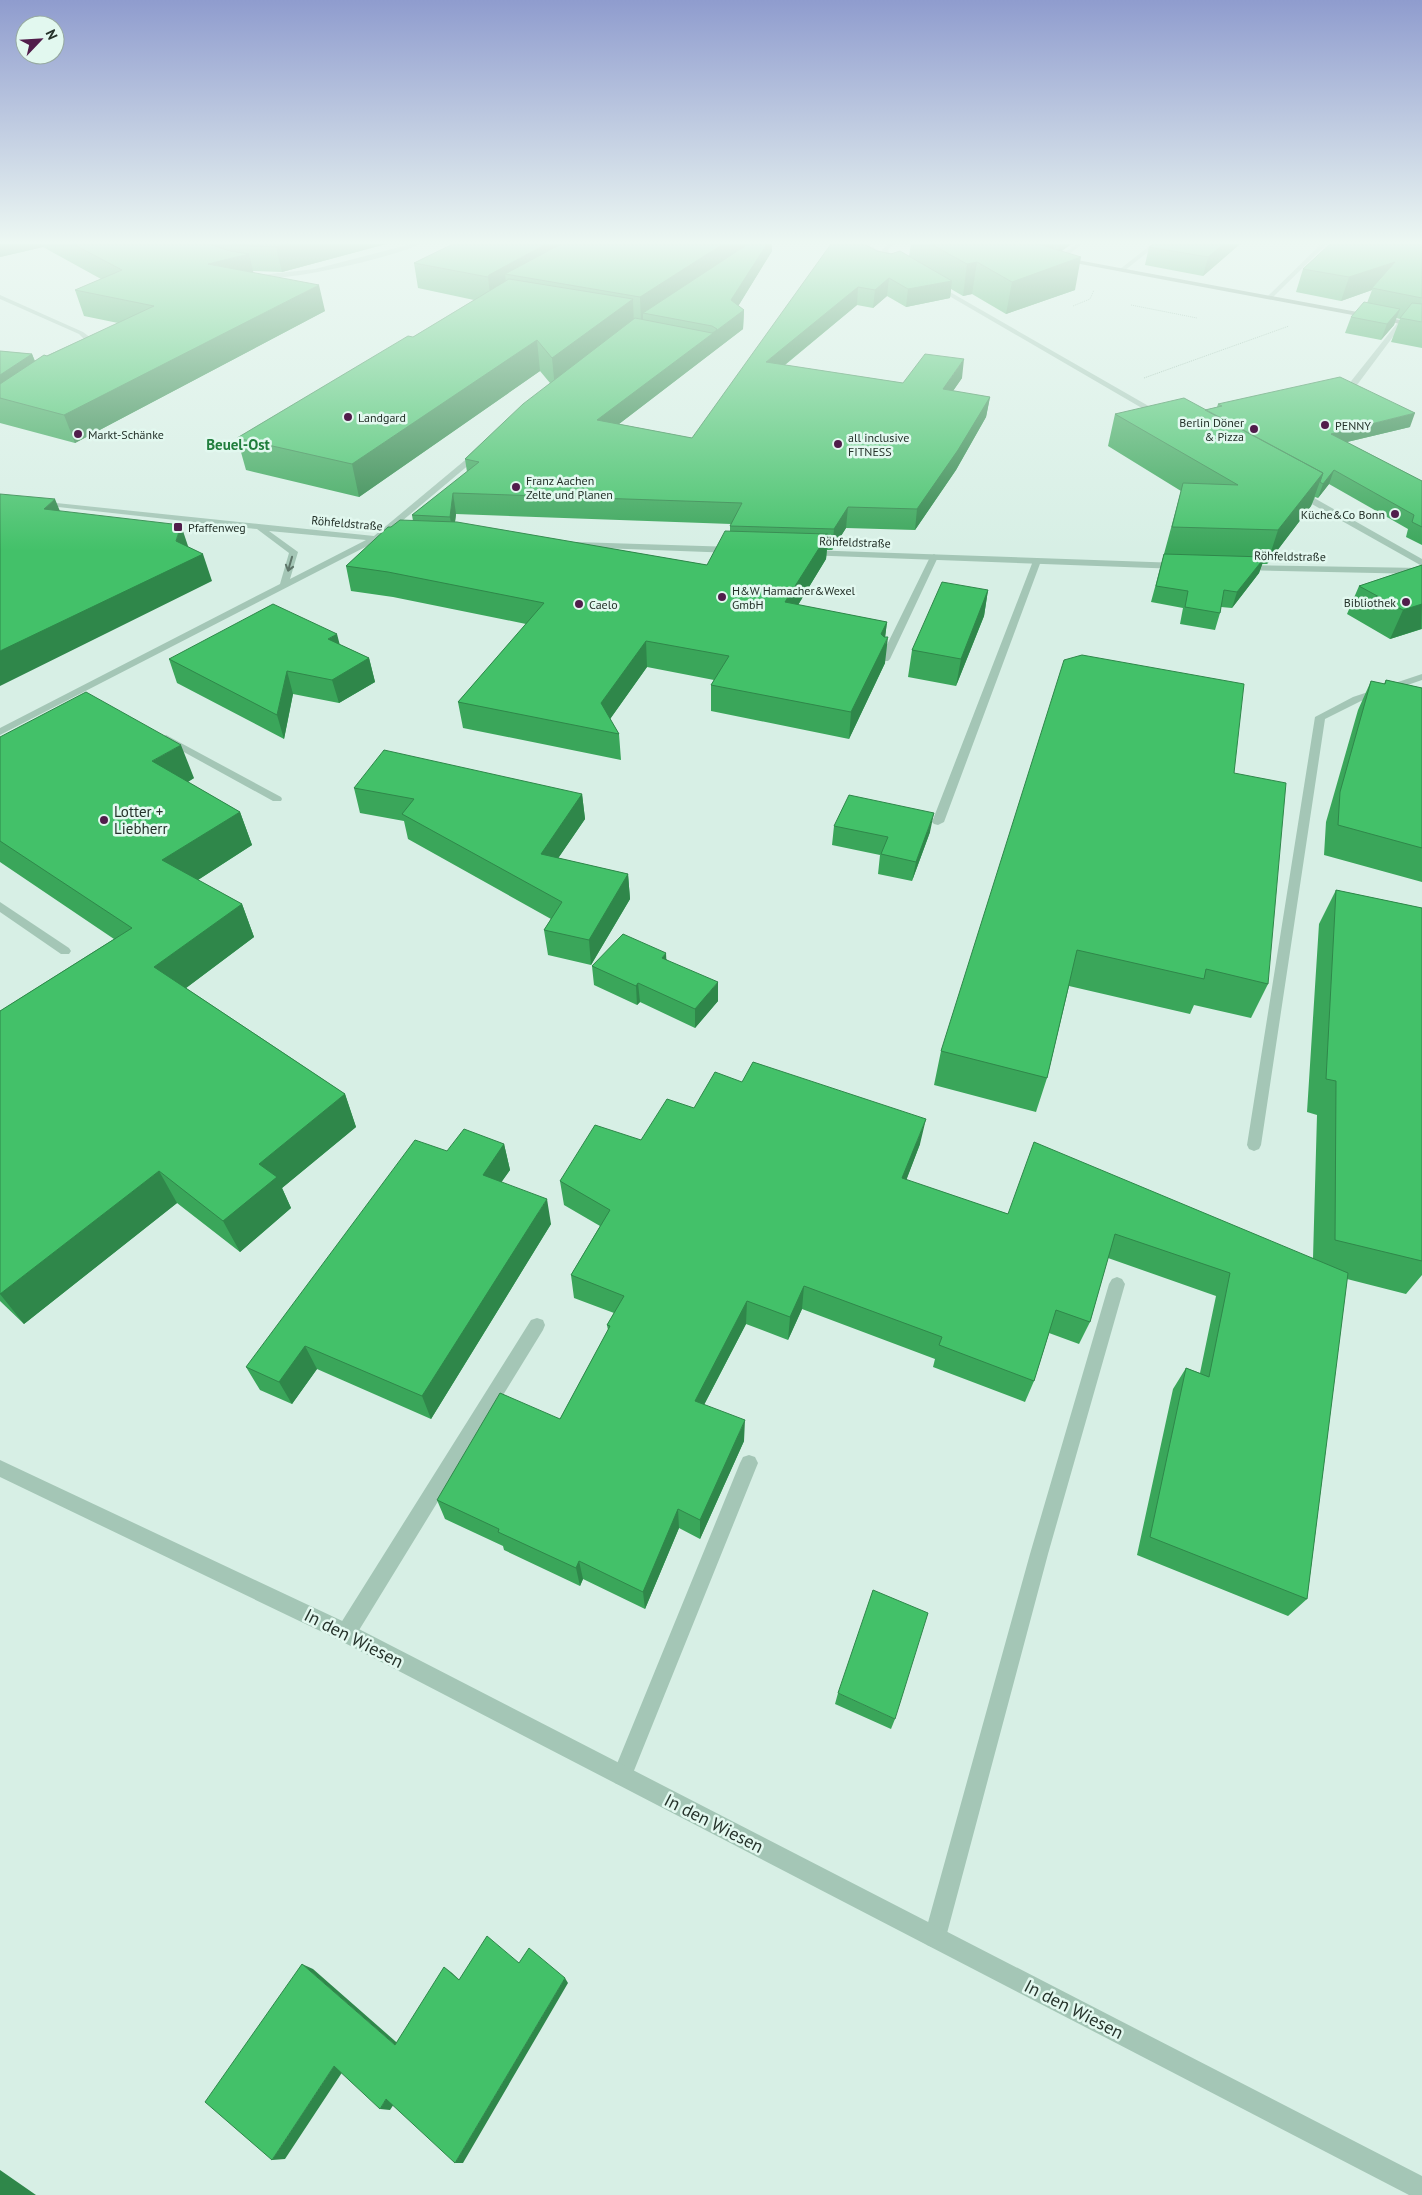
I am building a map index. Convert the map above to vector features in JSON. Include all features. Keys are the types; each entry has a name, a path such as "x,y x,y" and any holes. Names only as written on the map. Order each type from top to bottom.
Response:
{"street":[{"path":"84,358 91,346"},
{"path":"1040,346 1172,422"},
{"path":"1351,387 1382,346"},
{"path":"0,732 84,693 284,584 375,539 484,449"},
{"path":"1286,486 1422,563"},
{"name":"Röhfeldstraße","path":"33,502 259,528 404,540"},
{"name":"Röhfeldstraße","path":"259,528 294,552 284,584"},
{"path":"563,545 741,550"},
{"name":"Röhfeldstraße","path":"800,552 1186,566"},
{"path":"885,659 934,557"},
{"path":"938,822 1037,561"},
{"name":"Röhfeldstraße","path":"1236,568 1422,571"},
{"path":"1254,1145 1320,717 1358,699 1422,677"},
{"path":"157,733 277,799"},
{"path":"0,906 65,951"},
{"path":"935,1937 1039,1554 1117,1284"},
{"path":"346,1633 537,1324"},
{"path":"622,1776 748,1463"},
{"name":"In den Wiesen","path":"0,1468 346,1633 1422,2189"}],"path":[{"path":"1113,389 1233,346"}],"building":[{"path":"67,346 198,346 64,415 0,398 0,384 44,355 47,356"},
{"path":"391,346 527,346 352,464 237,438"},
{"path":"542,346 568,346 552,358"},
{"path":"598,346 695,346 597,420 692,438 758,346 785,346 766,362 903,383 925,354 964,359 943,389 990,397 958,450 917,509 848,507 834,529 730,526 742,503 453,493 450,517 412,515 479,462 465,459 523,404"},
{"path":"0,351 32,354 0,375"},
{"path":"1340,377 1415,413 1331,434 1422,481 1422,527 1412,522 1414,515 1334,470 1323,484 1320,482 1323,473 1205,410 1222,406 1218,404"},
{"path":"1184,398 1323,473 1278,530 1172,527 1183,483 1238,485 1115,414"},
{"path":"0,494 55,499 44,509 181,525 176,541 203,554 0,651"},
{"path":"400,520 457,522 707,565 725,531 828,534 785,602 887,622 881,634 884,637 888,637 851,712 711,685 729,656 646,641 601,703 619,734 458,702 544,603 388,572 346,566 388,527 391,527"},
{"path":"1164,554 1265,557 1237,592 1224,590 1220,613 1185,607 1188,591 1156,586"},
{"path":"1422,565 1422,604 1403,610 1359,586"},
{"path":"942,582 988,590 961,659 912,650"},
{"path":"273,604 337,634 328,639 369,658 332,680 287,671 277,715 169,659"},
{"path":"1082,655 1244,684 1234,773 1286,783 1268,984 1206,969 1204,979 1077,950 1047,1078 941,1051 1064,660"},
{"path":"1386,680 1422,688 1422,848 1338,825 1340,792 1371,681 1385,684"},
{"path":"86,692 181,745 152,761 240,812 162,860 242,904 154,967 345,1094 259,1164 277,1177 223,1221 159,1171 0,1294 0,1011 132,928 0,841 0,737"},
{"path":"384,750 582,794 541,854 628,874 589,940 544,930 562,902 402,814 414,799 354,788"},
{"path":"849,795 934,813 916,862 881,854 888,837 834,826"},
{"path":"1336,890 1422,908 1422,1261 1335,1240 1336,1081 1326,1079"},
{"path":"623,934 666,953 662,958 718,982 695,1009 638,983 636,986 592,966"},
{"path":"753,1062 926,1119 902,1178 1008,1214 1034,1142 1348,1273 1307,1599 1150,1537 1186,1368 1209,1377 1230,1273 1115,1234 1090,1322 1056,1310 1034,1381 939,1345 942,1337 804,1286 790,1317 747,1301 695,1401 745,1420 700,1520 678,1509 643,1592 579,1561 576,1568 498,1532 499,1529 437,1500 500,1393 560,1419 610,1326 607,1325 624,1296 571,1275 610,1210 560,1181 595,1125 641,1140 667,1099 694,1108 715,1072 742,1082"},
{"path":"464,1129 504,1144 483,1175 547,1199 422,1396 305,1346 279,1382 246,1367 415,1140 447,1151"},
{"path":"873,1590 928,1613 895,1719 838,1693"},
{"path":"487,1936 519,1963 529,1948 565,1978 455,2163 386,2099 380,2109 334,2066 272,2160 205,2102 302,1964 395,2045 444,1967 459,1980"}],"place":[{"name":"Landgard","path":"348,417"},
{"name":"PENNY","path":"1325,425"},
{"name":"Berlin Döner & Pizza","path":"1254,429"},
{"name":"Markt-Schänke","path":"78,434"},
{"name":"all inclusive FITNESS","path":"838,444"},
{"name":"Franz Aachen Zelte und Planen","path":"516,487"},
{"name":"Küche&Co Bonn","path":"1395,514"},
{"name":"Pfaffenweg","path":"178,527"},
{"name":"H&W Hamacher&Wexel GmbH","path":"722,597"},
{"name":"Bibliothek","path":"1406,602"},
{"name":"Caelo","path":"579,604"},
{"name":"Lotter + Liebherr","path":"104,820"}],"district":[{"name":"Beuel-Ost","path":"238,444"}]}
